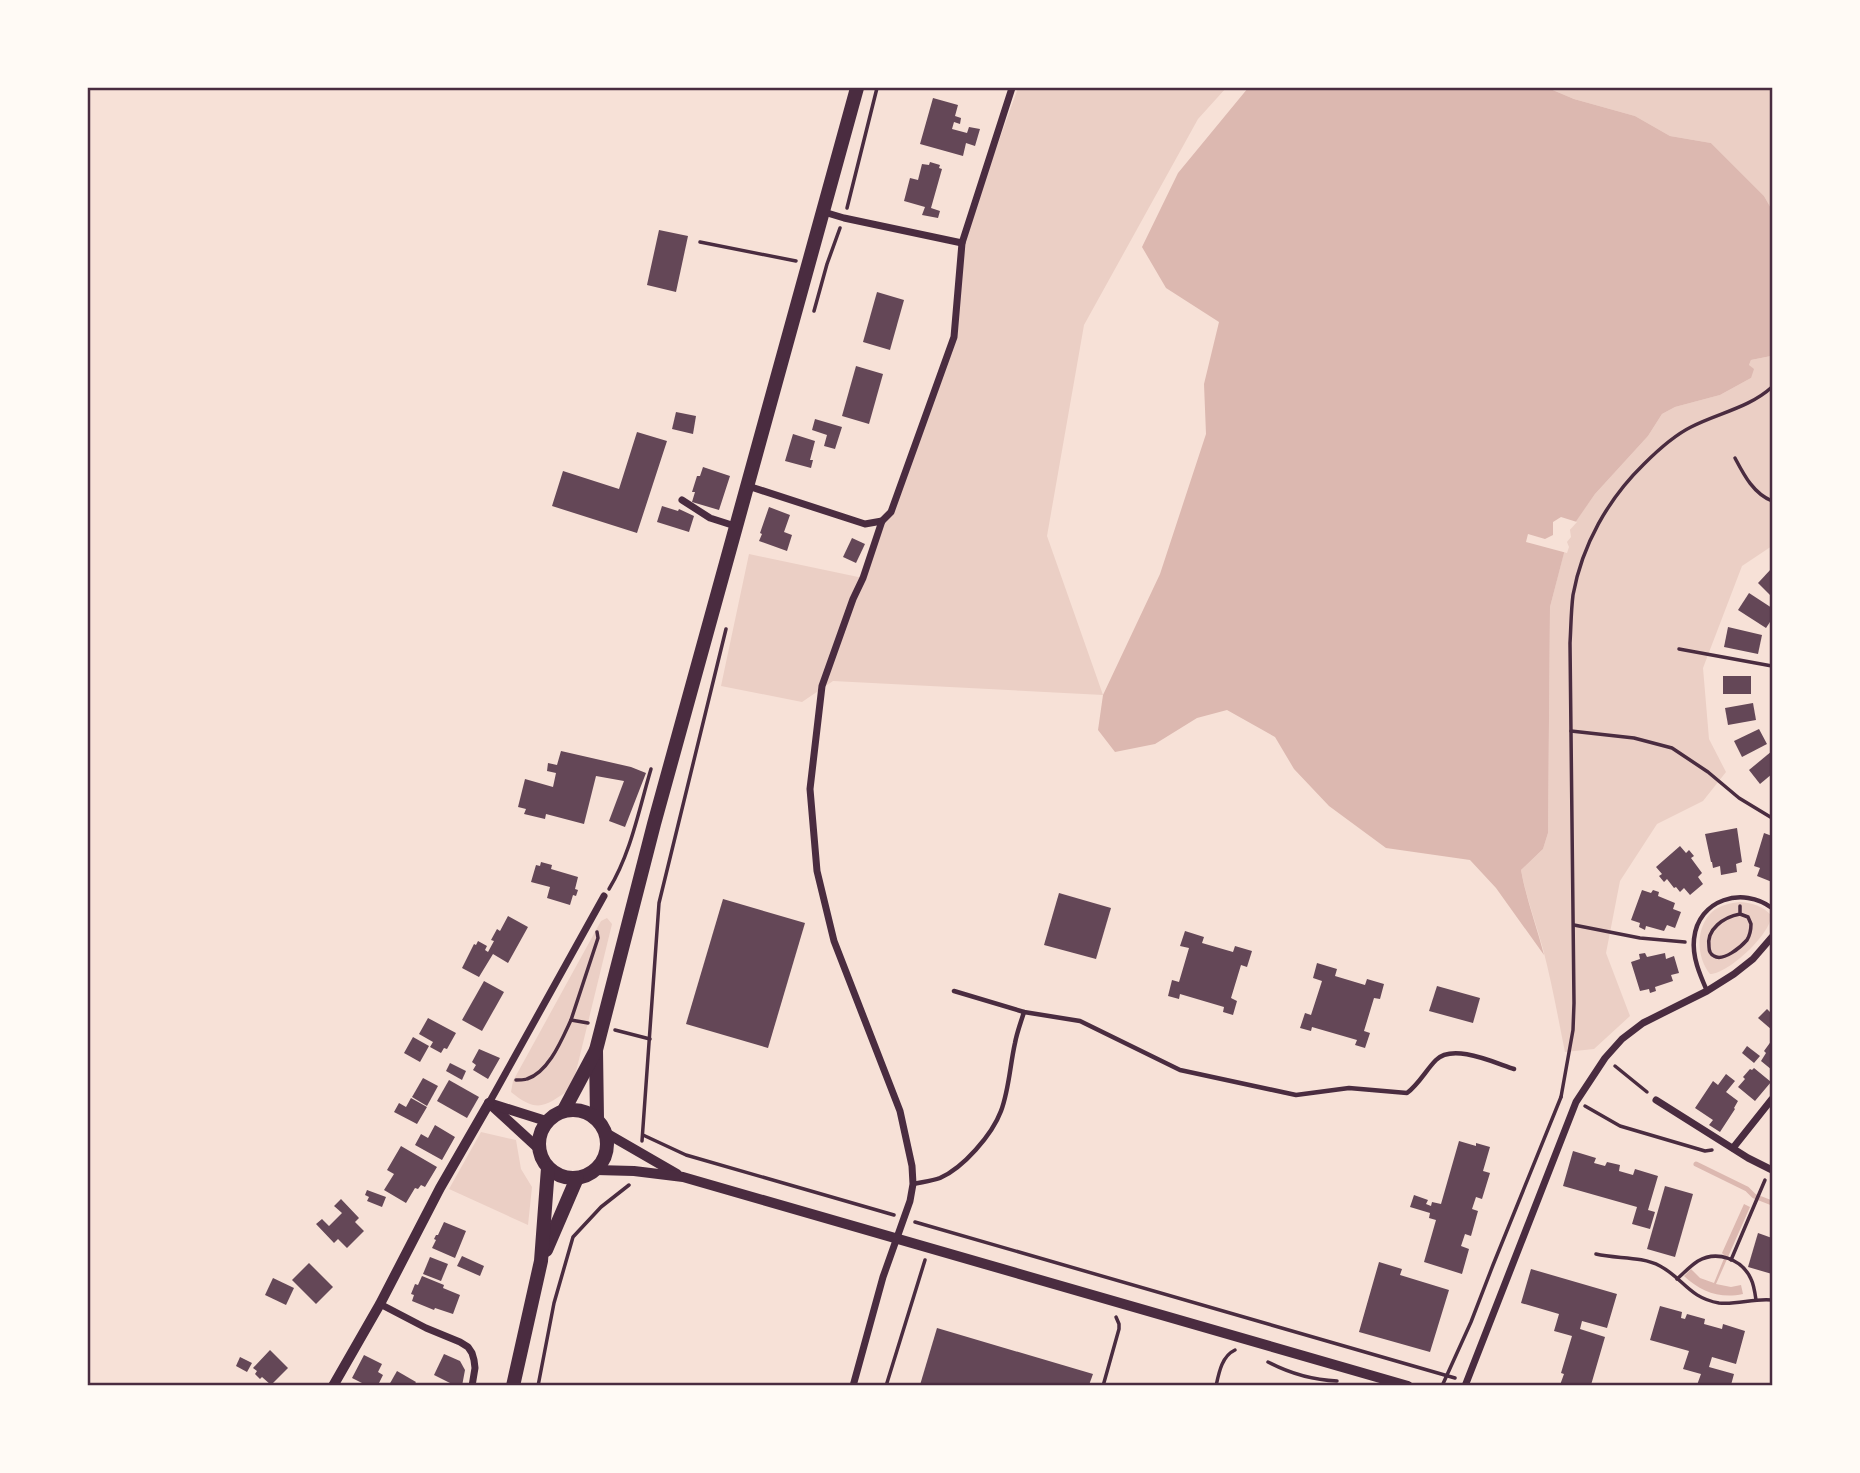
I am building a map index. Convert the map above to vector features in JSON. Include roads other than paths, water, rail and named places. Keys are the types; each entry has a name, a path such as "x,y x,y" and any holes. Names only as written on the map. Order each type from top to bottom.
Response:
{"highway":[{"path":"564,1110 596,1050 653,824 857,88"},
{"path":"596,1050 597,1119"},
{"path":"576,1109 597,1119 606,1133 607,1152 596,1170 577,1178 566,1178 548,1168 538,1148 541,1130 546,1121 564,1110 576,1109"},
{"path":"513,1385 541,1261 548,1168"},
{"path":"541,1261 577,1178"}],"street":[{"path":"853,1385 883,1277 910,1201 913,1184 912,1166 900,1111 834,941 817,871 810,789 822,686 882,521 891,512 954,337 962,243 1012,88"},
{"path":"824,212 962,243"},
{"path":"747,486 865,524 882,521"},
{"path":"682,500 710,518 736,526"},
{"path":"333,1385 604,897"},
{"path":"1466,1384 1576,1102 1605,1058 1622,1039 1643,1023 1707,991 1734,974 1773,937"},
{"path":"1733,1148 1773,1099"},
{"path":"1656,1100 1748,1158 1773,1170"},
{"path":"489,1103 546,1121"},
{"path":"489,1103 538,1148"},
{"path":"606,1133 682,1177"},
{"path":"596,1170 682,1177 1408,1385"},
{"path":"380,1304 467,1347 474,1360 472,1385"}],"lane":[{"path":"1707,991 1697,964 1694,942 1696,928 1706,911 1721,901 1740,897 1758,900 1773,908"},
{"path":"954,991 1024,1012 1080,1021 1180,1070 1296,1094 1349,1088 1407,1093 1438,1058 1450,1053 1472,1055 1514,1069"},
{"path":"913,1184 940,1177 959,1164 986,1136 1000,1114 1004,1101 1015,1039 1024,1012"}],"waterway":[{"path":"1696,1164 1772,1203"}]}
